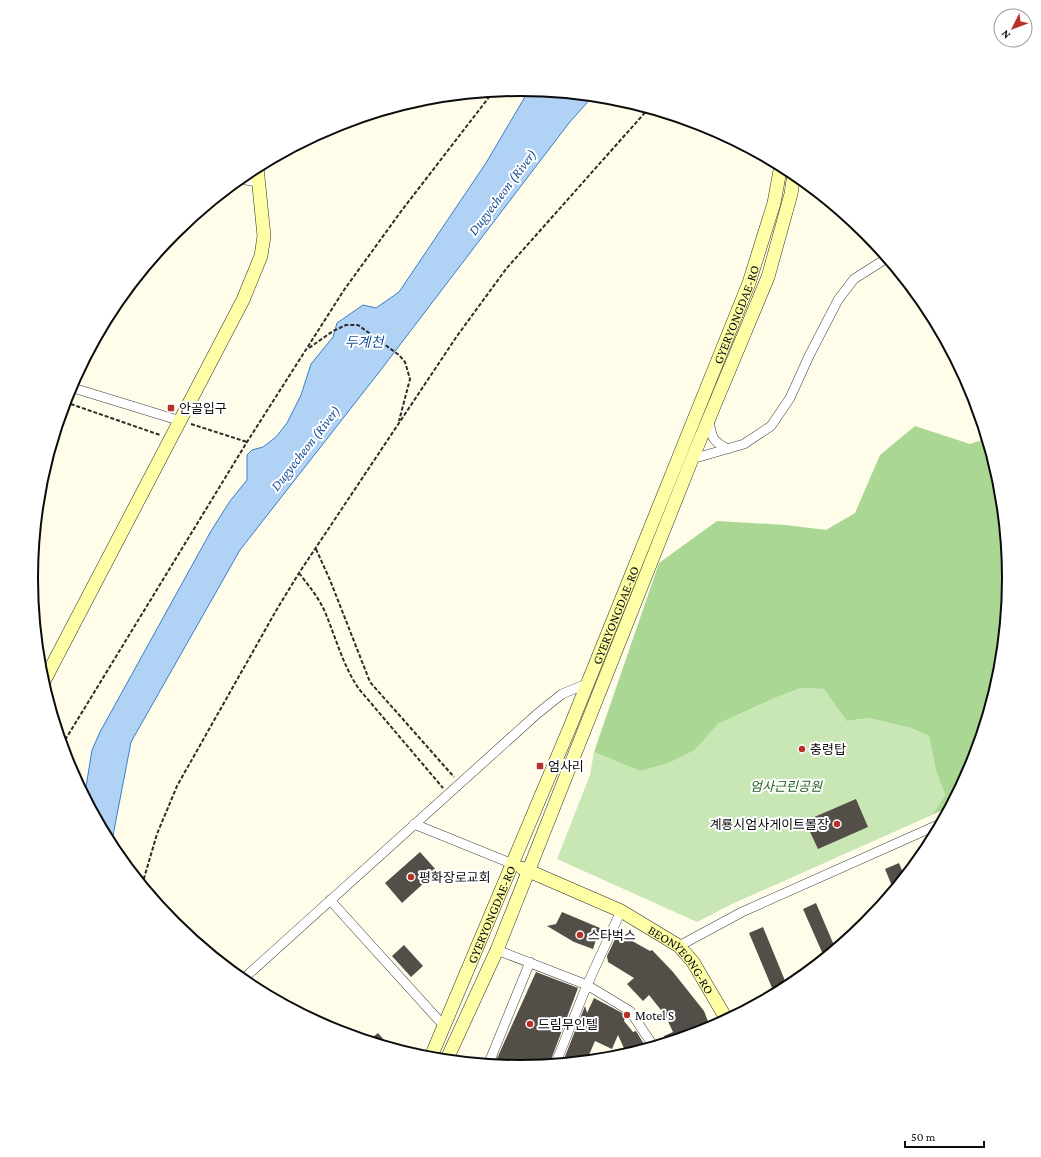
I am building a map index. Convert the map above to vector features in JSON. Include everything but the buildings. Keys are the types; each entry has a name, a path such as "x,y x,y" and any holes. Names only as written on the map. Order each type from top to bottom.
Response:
{"main road":[{"name":"GYERYONGDAE-RO","path":"433,1053 476,946 513,864 749,283 774,203 780,172"},
{"path":"48,675 243,300 261,256 264,236 257,174"},
{"name":"GYERYONGDAE-RO","path":"449,1056 497,950 692,459 768,277 792,180"},
{"name":"BEONYEONG-RO","path":"513,864 621,911 679,946 693,962 724,1015"}],"street":[{"path":"248,180 258,182"},
{"path":"692,459 744,444 771,426 790,398 809,356 838,300 854,279 883,260"},
{"path":"77,389 181,421"},
{"path":"709,421 712,438 718,444 728,449"},
{"path":"247,976 414,824 562,694 586,684"},
{"path":"414,824 513,864"},
{"path":"679,946 742,912 934,826"},
{"path":"330,900 444,1026"},
{"path":"557,1059 587,985 621,911"},
{"path":"497,950 587,985 630,1011 651,1043"},
{"path":"490,1060 530,962"}],"path":[{"path":"66,739 247,442 308,350 348,284 402,210 489,97"},
{"path":"144,879 157,834 176,786 299,573 457,336 506,269 645,112"},
{"path":"308,350 333,331 346,325 358,325 399,355 406,362 410,379 398,424"},
{"path":"71,404 171,439"},
{"path":"181,421 247,442"},
{"path":"316,549 330,580 370,682 460,783"},
{"path":"299,573 312,589 324,611 350,675 359,689 448,794"}],"green space":[{"path":"915,426 970,444 982,440 994,484 1002,547 1003,578 999,641 987,703 977,734 966,763 944,809 932,815 945,795 936,771 929,736 911,728 869,718 847,721 824,689 801,688 772,699 718,724 695,750 669,763 640,771 594,752 659,563 717,521 786,525 826,530 855,513 880,455"},
{"name":"엄사근린공원","path":"801,688 824,689 848,721 869,718 911,728 929,736 936,771 945,795 932,815 732,904 697,922 557,859 590,775 594,752 640,771 669,763 695,750 718,724 772,699"}],"water":[{"name":"두계천","path":"525,96 589,101 569,123 380,371 240,550 131,742 113,837 86,787 92,750 100,732 211,531 230,501 247,480 247,455 252,450 263,447 276,437 287,423 301,395 311,364 333,337 337,323 363,305 376,308 399,292 486,163"}],"place":[{"name":"안골입구","path":"171,408"},
{"name":"충령탑","path":"802,749"},
{"name":"엄사리","path":"540,766"},
{"name":"계룡시엄사게이트볼장","path":"837,824"},
{"name":"평화장로교회","path":"411,877"},
{"name":"스타벅스","path":"580,935"},
{"name":"Motel S","path":"627,1015"},
{"name":"드림무인텔","path":"530,1024"}],"water label":[{"name":"Dugyecheon (River)","path":"502,192"},
{"name":"Dugyecheon (River)","path":"305,448"}]}
